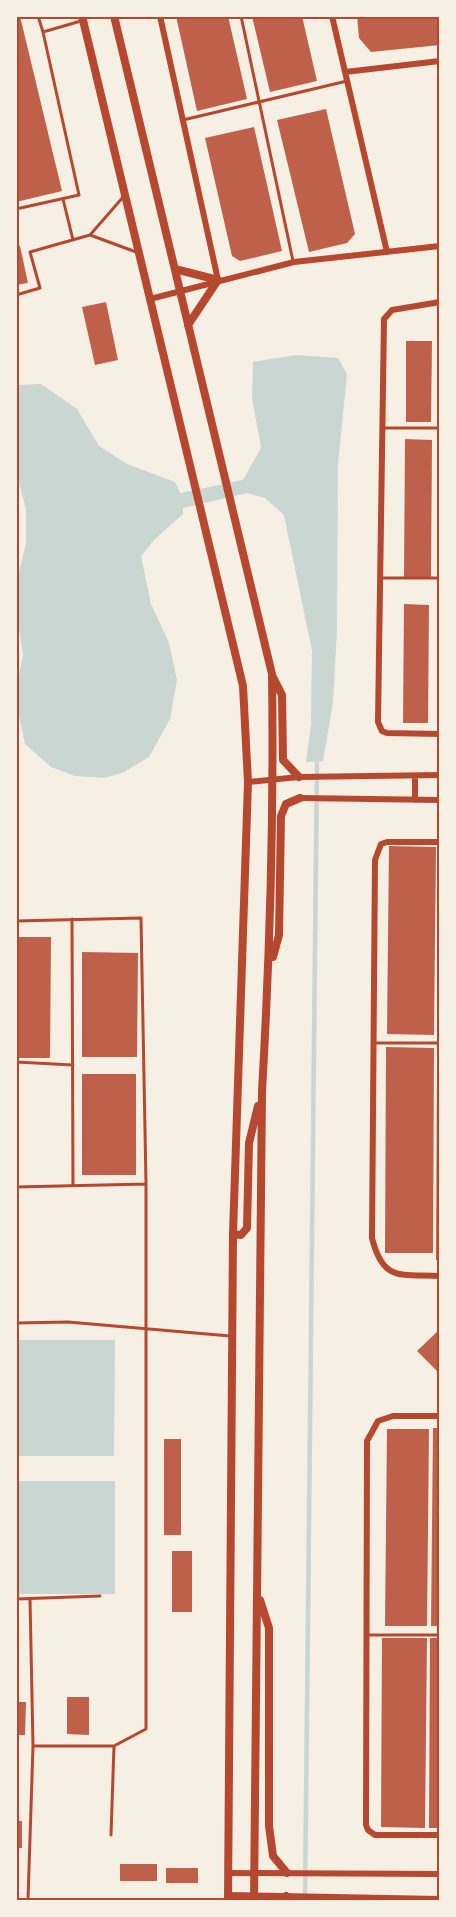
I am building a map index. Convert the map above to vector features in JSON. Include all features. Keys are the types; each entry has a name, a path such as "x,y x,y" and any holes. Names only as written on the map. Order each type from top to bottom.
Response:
{"street":[{"path":"114,16 272,674 282,695 283,760 300,777"},
{"path":"159,16 218,280 188,325"},
{"path":"332,16 387,252"},
{"path":"83,19 243,686 248,782 233,1234 228,1898 440,1899"},
{"path":"345,72 440,61"},
{"path":"150,299 294,262 440,246"},
{"path":"174,268 218,280"},
{"path":"440,302 392,309 384,320 378,722 382,731 387,733 440,734"},
{"path":"254,1898 262,1091 269,972 273,780 272,674"},
{"path":"415,776 415,800"},
{"path":"248,782 300,777 440,776"},
{"path":"269,972 279,935 281,816 286,804 300,798 440,800"},
{"path":"440,842 387,842 378,849 375,860 372,1238 377,1260 394,1274 440,1276"},
{"path":"233,1234 241,1235 247,1228 249,1143 262,1091"},
{"path":"440,1416 393,1416 378,1421 367,1440 368,1830 375,1836 440,1836"},
{"path":"257,1591 269,1628 269,1826 273,1856 287,1873"},
{"path":"228,1872 440,1874"}],"lane":[{"path":"16,209 79,195 38,16"},
{"path":"241,16 294,262"},
{"path":"43,32 83,19"},
{"path":"182,120 347,81"},
{"path":"16,295 40,288 30,252 90,235 125,195"},
{"path":"63,199 73,240"},
{"path":"90,235 139,254"},
{"path":"382,428 440,428"},
{"path":"380,578 440,578"},
{"path":"16,921 141,918 146,1184 144,1327 146,1729 114,1746 33,1746"},
{"path":"72,920 73,1186"},
{"path":"373,1043 440,1043"},
{"path":"16,1062 73,1065"},
{"path":"16,1187 146,1184"},
{"path":"16,1323 68,1322 232,1336"},
{"path":"16,1599 100,1596"},
{"path":"28,1900 33,1746 30,1599"},
{"path":"367,1635 440,1635"},
{"path":"111,1835 114,1746"}],"shaded area":[{"path":"296,355 338,358 347,374 338,464 337,629 333,702 323,761 306,762 311,724 312,651 284,515 265,498 247,493 183,508 183,514 155,539 141,556 151,604 169,643 177,680 170,719 149,757 124,772 105,778 75,776 51,767 25,744 16,701 23,655 17,618 17,580 26,543 26,509 17,475 16,385 41,384 77,409 99,446 127,464 175,482 180,493 243,480 261,448 252,398 253,362"},
{"path":"17,1340 115,1340 114,1456 17,1456"},
{"path":"17,1481 115,1481 115,1594 17,1594"}],"building":[{"path":"16,16 20,16 62,191 16,202"},
{"path":"176,16 228,16 247,99 197,111"},
{"path":"252,16 302,16 317,81 270,92"},
{"path":"357,16 440,16 440,45 371,52 359,38"},
{"path":"326,109 355,234 347,243 309,252 277,120"},
{"path":"254,127 282,251 240,261 232,256 205,138"},
{"path":"20,246 28,283 16,285 16,247"},
{"path":"106,302 118,360 95,365 82,307"},
{"path":"406,341 432,341 431,422 406,422"},
{"path":"405,439 432,440 431,577 404,577"},
{"path":"404,604 429,605 428,723 403,723"},
{"path":"389,846 436,847 434,1035 387,1034"},
{"path":"16,937 51,937 50,1058 16,1058"},
{"path":"82,952 138,953 137,1057 82,1057"},
{"path":"386,1047 434,1048 433,1253 385,1253"},
{"path":"437,1067 440,1067 440,1260 436,1260"},
{"path":"82,1074 136,1074 136,1175 82,1175"},
{"path":"440,1329 440,1374 417,1351"},
{"path":"433,1428 440,1428 440,1626 431,1626"},
{"path":"387,1429 429,1429 427,1626 385,1626"},
{"path":"164,1439 181,1439 181,1535 164,1535"},
{"path":"172,1551 192,1551 192,1612 172,1612"},
{"path":"382,1638 427,1638 425,1828 381,1827"},
{"path":"430,1638 440,1638 440,1828 429,1828"},
{"path":"67,1697 89,1697 89,1735 67,1734"},
{"path":"16,1702 26,1702 25,1735 16,1735"},
{"path":"16,1821 22,1821 22,1848 16,1848"},
{"path":"120,1864 157,1864 157,1881 120,1881"},
{"path":"166,1868 198,1868 198,1883 166,1883"}],"waterway":[{"path":"305,1900 317,762"}]}
